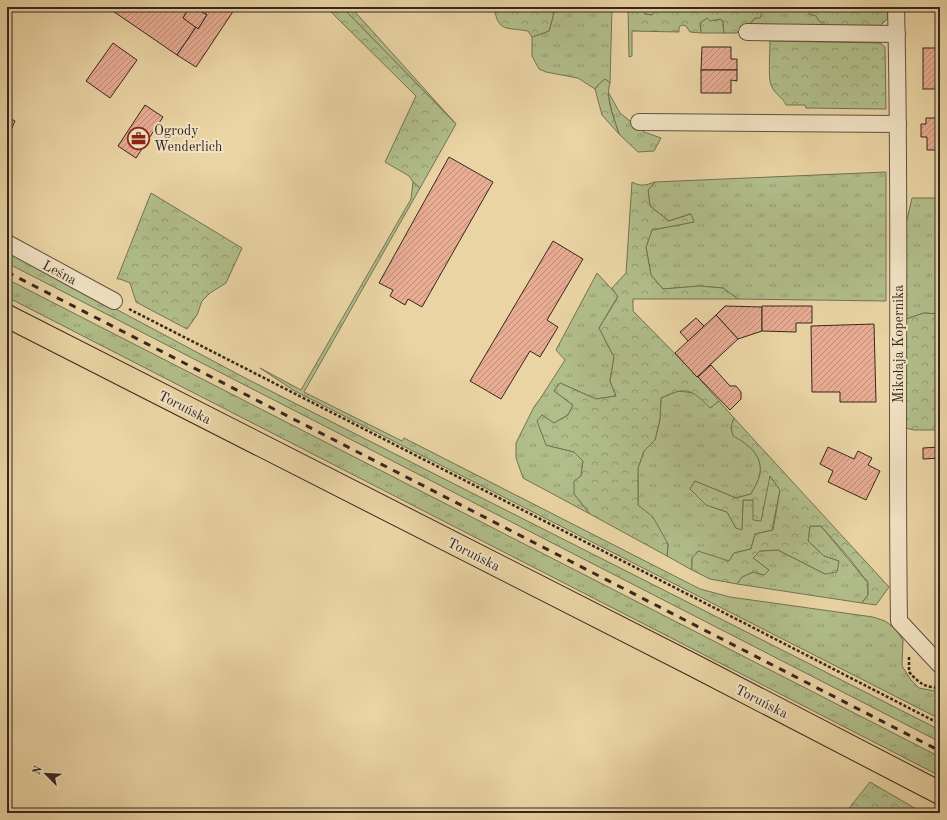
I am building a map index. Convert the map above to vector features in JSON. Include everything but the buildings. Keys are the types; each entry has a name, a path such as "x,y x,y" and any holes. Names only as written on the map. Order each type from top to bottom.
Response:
{"main road":[{"name":"Toruńska","path":"7,316 695,666 940,793"}],"street":[{"name":"Mikołaja Kopernika","path":"896,7 898,124 899,622 940,664"},
{"path":"747,32 897,34"},
{"path":"639,122 898,124"},
{"name":"Leśna","path":"7,244 114,301"}],"path":[{"path":"114,301 940,724"}],"green space":[{"path":"326,7 342,7 456,124 420,188 409,176 385,162 416,96"},
{"path":"342,7 353,7 357,14 456,124"},
{"path":"494,7 552,7 555,9 549,31 532,37 528,31 509,29 501,25 498,21"},
{"path":"552,7 612,7 610,83 605,79 595,89 578,78 546,72 539,69 532,56 532,37 549,31 555,9"},
{"path":"628,7 643,7 645,14 652,15 659,7 745,7 746,9 754,7 762,11 760,18 755,18 737,33 724,33 723,21 720,19 710,21 707,18 700,23 701,33 690,32 686,26 682,25 679,27 679,32 632,31 632,56 629,57"},
{"path":"643,7 659,8 652,15 645,14"},
{"path":"754,7 816,7 809,10 829,26 765,28 764,24 749,25 762,11"},
{"path":"816,7 887,7 888,18 879,27 829,26 819,21 816,16 809,14 809,10"},
{"path":"707,18 716,21 720,19 723,21 724,33 701,33 700,23"},
{"path":"770,41 880,43 885,47 886,109 806,108 805,105 786,105 770,82"},
{"path":"605,79 610,83 609,102 619,134 602,115 595,89"},
{"path":"607,90 620,113 644,132 661,138 654,151 638,152 619,134"},
{"path":"886,172 886,301 738,299 723,288 699,286 663,289 651,275 646,247 652,230 694,222 690,214 669,221 650,206 648,190 655,182"},
{"path":"413,182 420,188 304,392 402,441 404,438 700,589 730,597 873,617 885,621 896,629 903,640 902,666 911,680 919,688 940,692 940,719 293,390 260,368 301,390 411,199"},
{"path":"632,182 638,185 644,185 655,182 648,190 650,206 669,221 691,214 694,222 652,230 646,247 651,275 663,289 699,286 723,288 738,299 633,299 633,311 698,377 719,401 710,408 693,393 688,391 677,392 661,398 660,419 655,440 644,451 638,468 638,505 653,517 668,544 667,556 590,514 574,494 574,481 581,476 583,461 574,452 546,445 537,421 542,415 554,423 568,415 573,405 554,391 560,383 596,399 616,396 610,381 614,357 599,328 618,297 612,288 626,273"},
{"path":"151,193 242,248 226,283 210,293 202,301 197,315 187,329 136,302 130,283 117,279"},
{"path":"912,198 940,198 940,314 924,313 903,320 903,237"},
{"path":"7,251 247,379 940,730 940,742 7,263"},
{"path":"597,273 618,296 599,328 614,357 610,381 616,396 596,399 560,383 554,391 573,405 568,415 554,423 546,445 574,452 583,461 581,476 574,494 590,514 523,478 516,458 516,443 534,407 565,360 556,350"},
{"path":"7,279 940,757 940,776 7,297"},
{"path":"924,313 940,314 940,430 914,430 905,428 903,320"},
{"path":"677,391 695,393 710,408 719,401 734,418 731,427 733,435 749,446 759,461 760,474 758,482 751,494 736,498 695,481 690,489 706,505 727,512 736,528 742,529 743,500 753,500 769,475 780,490 772,530 755,534 751,549 734,553 729,561 692,558 692,570 667,556 668,544 638,505 638,468 644,451 655,440 660,419 661,398"},
{"path":"734,418 889,587 876,605 862,603 868,595 868,583 850,559 821,526 810,526 808,541 824,556 839,561 837,572 825,574 778,550 760,551 753,558 769,570 764,575 753,572 742,577 737,584 710,579 692,570 692,558 698,551 729,561 734,553 751,549 755,534 773,530 780,490 770,476 761,521 753,520 753,500 743,500 742,530 736,528 727,512 706,505 690,489 695,481 736,498 751,494 760,474 759,461 757,456 749,447 733,436 731,427"},
{"path":"810,526 821,526 868,583 868,595 862,603 737,584 742,577 753,572 764,575 769,570 753,558 760,551 778,550 825,574 839,561 824,556 808,541"},
{"path":"870,782 923,813 845,813"}],"railway":[{"path":"7,272 940,751"}],"place":[{"name":"Ogrody Wenderlich","path":"139,138"}]}
